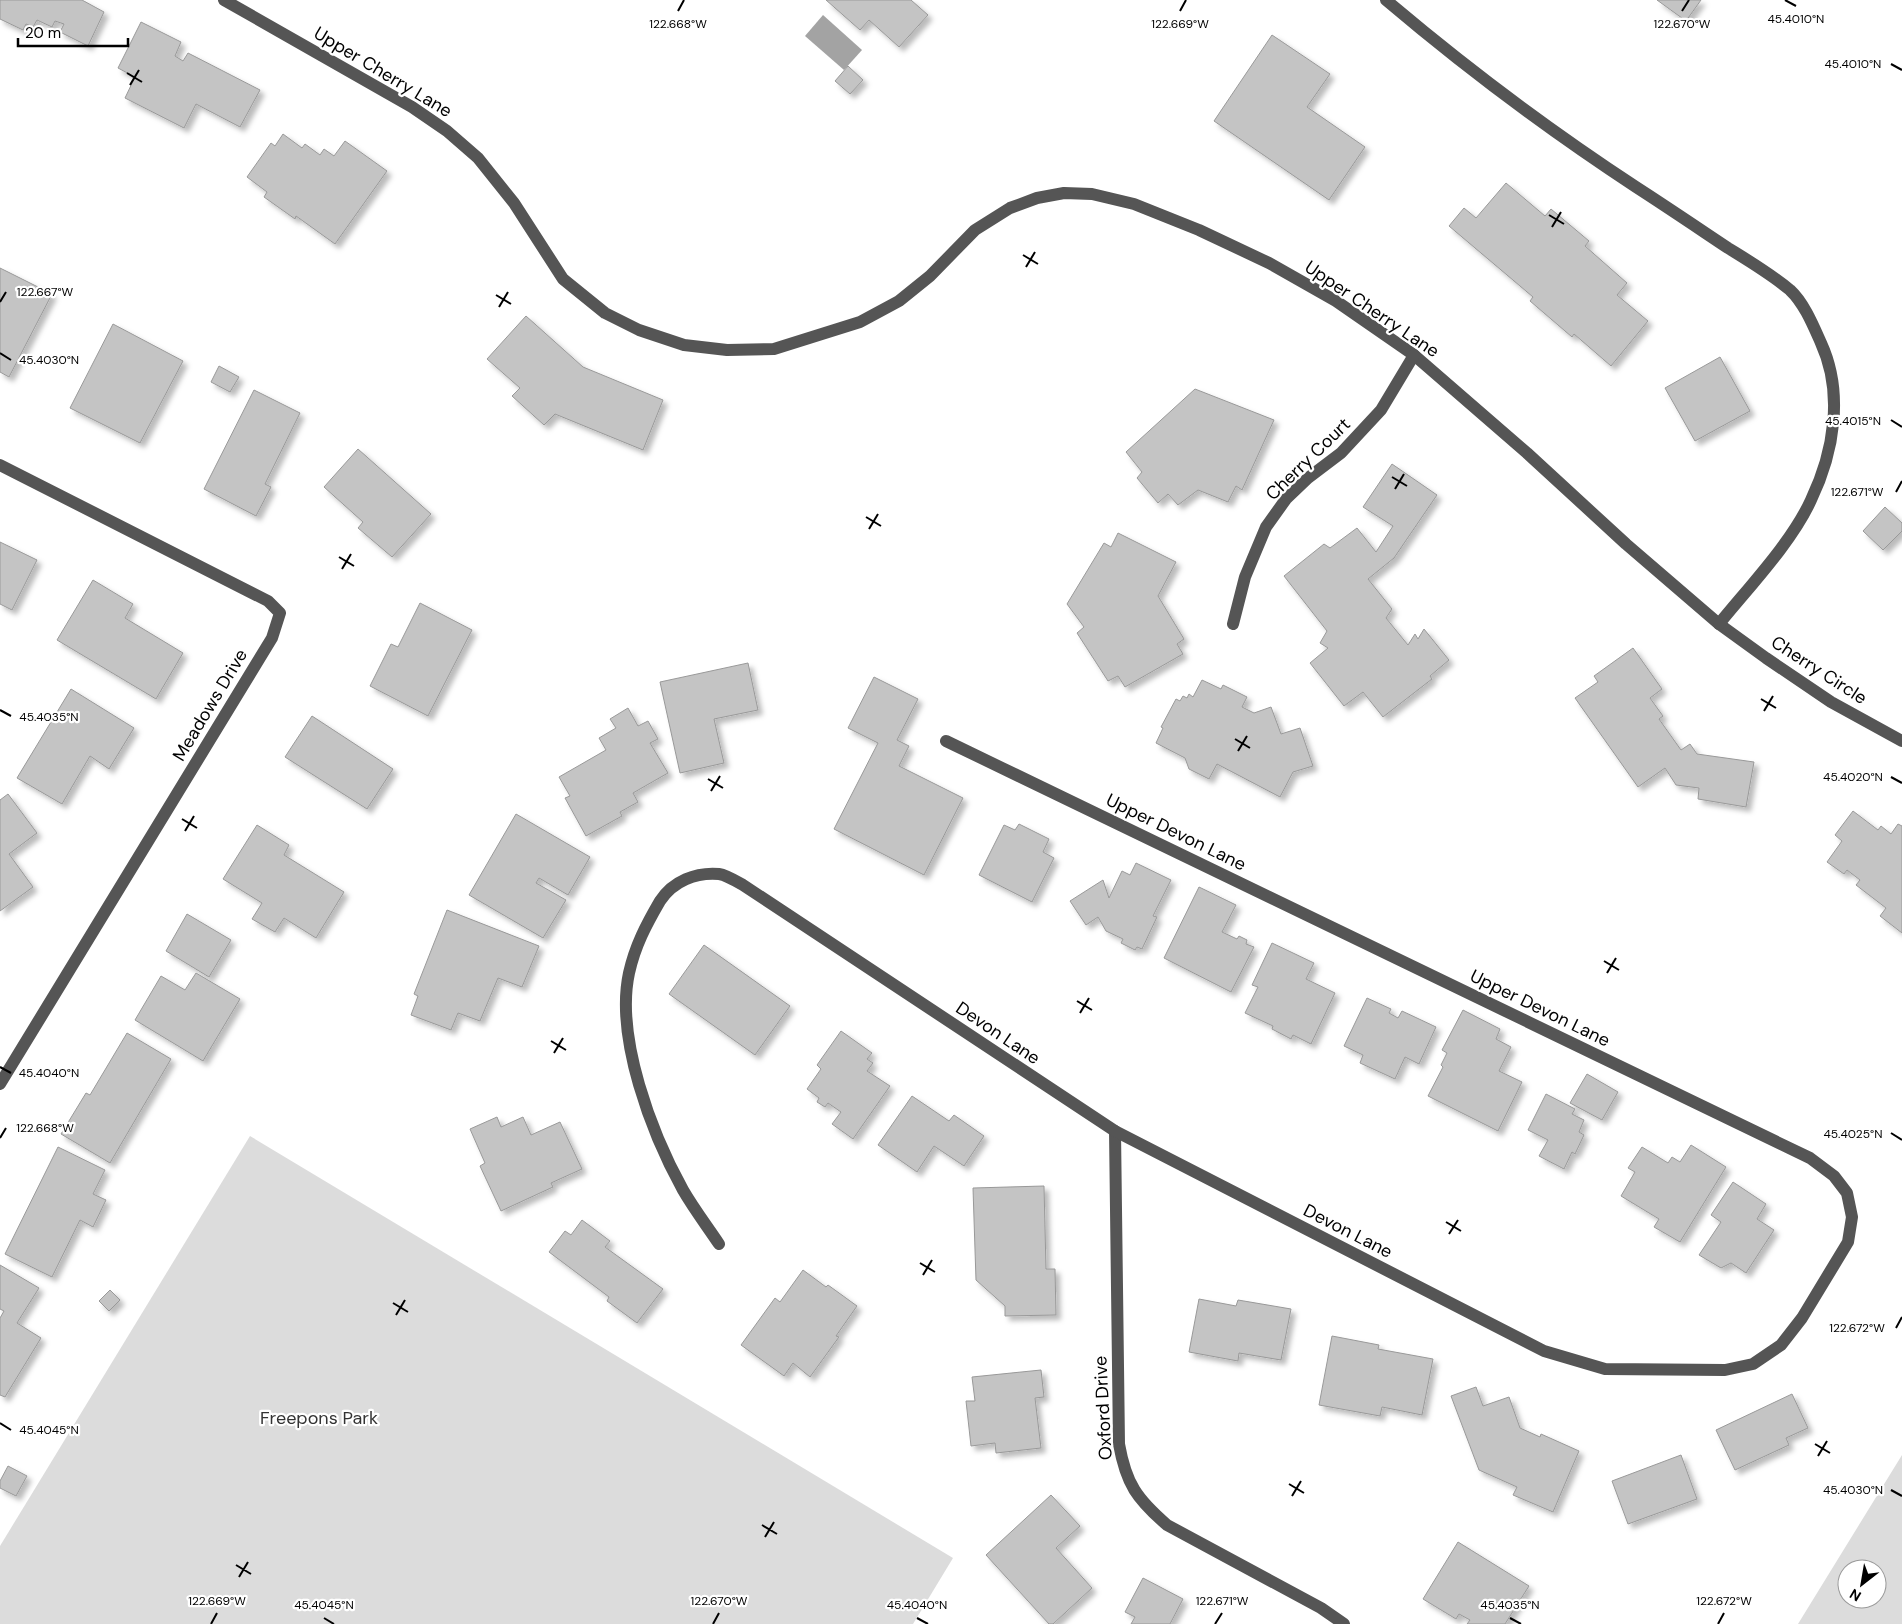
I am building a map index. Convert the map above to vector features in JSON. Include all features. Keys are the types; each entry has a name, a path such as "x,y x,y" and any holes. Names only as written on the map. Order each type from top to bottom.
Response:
{"street":[{"name":"Upper Cherry Lane","path":"224,0 412,107 447,131 478,158 514,203 563,279 606,313 639,330 684,345 728,350 774,349 860,322 899,301 930,276 975,230 1010,208 1037,198 1064,194 1092,194 1134,204 1200,230 1269,263 1336,301 1414,355 1527,453 1626,544 1719,624"},
{"path":"1386,0 1434,41 1595,160 1749,261 1791,292 1810,319 1827,355 1834,394 1833,433 1823,471 1811,501 1789,537 1719,624"},
{"name":"Cherry Court","path":"1233,624 1245,577 1266,527 1286,500 1308,478 1341,453 1381,410 1414,355"},
{"name":"Meadows Drive","path":"0,465 268,601 280,613 272,638 0,1084"},
{"name":"Cherry Circle","path":"1719,624 1831,702 1902,741"},
{"name":"Upper Devon Lane","path":"946,741 1810,1158 1834,1176 1847,1193 1852,1217 1848,1242 1802,1318 1781,1345 1753,1364 1725,1370 1668,1371"},
{"name":"Devon Lane","path":"719,1244 684,1191 658,1138 636,1074 626,1019 629,974 643,929 664,896 678,883 693,875 720,874 743,885 1115,1131 1544,1351 1605,1369 1668,1371"},
{"name":"Oxford Drive","path":"1115,1131 1119,1444 1122,1466 1130,1485 1146,1507 1167,1525 1320,1608 1344,1624"}],"green space":[{"name":"Freepons Park","path":"250,1136 953,1558 913,1624 0,1624 0,1546"},
{"path":"1902,1455 1902,1624 1798,1624 1837,1561 1837,1609 1887,1609 1887,1559 1838,1559"}],"shaded area":[{"path":"823,15 862,50 844,70 805,36"}],"building":[{"path":"0,0 82,0 104,12 88,46 60,32 64,24 55,21 52,27 37,20 33,27 26,24 23,30 0,19"},
{"path":"826,0 911,0 928,15 899,47 869,20 860,30"},
{"path":"1657,0 1701,0 1686,21"},
{"path":"141,22 181,42 175,56 183,61 188,53 260,90 240,127 196,104 184,128 125,98 135,77 118,68"},
{"path":"1272,35 1330,74 1307,107 1365,147 1329,200 1214,121"},
{"path":"848,66 863,80 850,94 835,81"},
{"path":"283,134 302,148 305,144 320,155 324,149 334,156 345,141 387,171 335,244 296,216 295,219 264,197 267,192 247,177 271,143 275,146"},
{"path":"1506,183 1545,216 1551,209 1589,241 1585,246 1627,283 1617,295 1648,321 1611,366 1574,334 1572,337 1530,301 1533,297 1449,226 1464,208 1476,218"},
{"path":"0,268 52,294 9,377 0,372"},
{"path":"526,316 583,367 663,400 643,450 555,414 544,425 512,396 520,388 487,359"},
{"path":"113,324 183,361 140,443 70,408"},
{"path":"1720,357 1750,411 1695,441 1665,388"},
{"path":"219,366 239,377 230,392 211,382"},
{"path":"1195,389 1274,420 1242,490 1236,486 1228,502 1198,490 1178,505 1168,494 1158,503 1137,478 1142,472 1126,452"},
{"path":"254,390 300,413 265,484 271,487 256,516 204,489"},
{"path":"358,449 431,514 392,557 358,528 363,522 324,487"},
{"path":"1392,464 1437,495 1394,558 1368,579 1392,609 1386,618 1408,645 1415,634 1418,639 1424,629 1449,660 1430,676 1432,679 1383,717 1363,692 1344,706 1310,663 1328,648 1320,643 1327,631 1284,576 1324,544 1330,548 1357,528 1376,552 1393,526 1363,507"},
{"path":"1885,507 1902,523 1902,531 1883,550 1863,531"},
{"path":"1118,533 1176,562 1158,596 1184,639 1177,644 1183,654 1125,687 1118,676 1108,681 1077,633 1084,627 1067,604 1104,543 1111,547"},
{"path":"0,542 37,560 12,610 0,604"},
{"path":"93,580 133,604 125,618 183,653 156,699 57,640"},
{"path":"420,603 472,630 428,716 370,686 391,644 398,647"},
{"path":"1633,648 1662,689 1650,698 1663,716 1659,719 1681,750 1690,744 1697,754 1754,762 1746,807 1698,799 1699,788 1676,785 1665,768 1638,787 1575,698 1598,682 1594,676"},
{"path":"748,663 758,710 714,719 724,763 680,773 660,682"},
{"path":"874,677 918,699 897,740 909,746 899,766 963,798 924,875 834,829 878,743 848,728"},
{"path":"1202,680 1221,689 1223,685 1247,697 1242,707 1254,713 1271,707 1281,734 1300,728 1313,766 1293,772 1280,797 1217,764 1209,779 1189,769 1185,758 1156,743 1163,728 1161,727 1176,699 1180,701 1183,696 1187,698 1189,694 1193,697"},
{"path":"71,689 134,728 109,769 90,756 62,804 17,778"},
{"path":"628,708 638,726 648,721 658,739 650,743 668,773 633,793 638,802 620,812 622,816 586,836 565,798 570,796 559,777 606,750 599,738 616,728 610,719"},
{"path":"312,716 393,769 367,809 285,757"},
{"path":"8,794 37,833 9,854 33,887 0,911 0,800"},
{"path":"1853,811 1878,830 1881,826 1891,834 1898,824 1902,826 1902,933 1880,916 1886,908 1856,885 1860,880 1847,870 1844,874 1827,862 1842,841 1835,835"},
{"path":"516,814 590,857 568,895 539,878 536,883 566,900 543,938 469,895"},
{"path":"1019,824 1049,839 1043,852 1054,858 1032,902 979,875 1004,825 1015,830"},
{"path":"257,825 289,845 284,855 344,892 316,938 284,918 275,932 252,919 262,903 223,879"},
{"path":"1136,863 1171,880 1153,916 1157,917 1142,949 1137,947 1135,950 1121,943 1123,939 1106,931 1098,917 1086,925 1070,901 1103,880 1109,898 1122,871 1130,875"},
{"path":"1199,887 1236,905 1222,932 1237,939 1239,936 1247,940 1246,944 1254,947 1231,992 1164,958"},
{"path":"447,910 539,946 522,987 498,978 480,1021 458,1013 451,1030 411,1015 418,996 414,994"},
{"path":"187,914 231,940 209,977 166,951"},
{"path":"1272,943 1314,963 1306,979 1335,993 1311,1044 1293,1035 1291,1039 1272,1029 1273,1026 1245,1013 1258,987 1252,985"},
{"path":"704,945 790,1006 755,1055 669,994"},
{"path":"196,973 240,999 203,1061 135,1020 161,976 185,990"},
{"path":"1367,998 1391,1009 1389,1013 1398,1018 1402,1011 1436,1027 1419,1064 1405,1057 1395,1079 1360,1063 1363,1055 1344,1046"},
{"path":"1463,1010 1500,1029 1496,1039 1511,1047 1499,1071 1522,1082 1498,1131 1428,1096 1443,1067 1441,1065 1447,1053 1442,1050"},
{"path":"841,1031 872,1053 867,1059 873,1063 867,1071 890,1086 853,1139 832,1124 841,1112 828,1103 825,1107 817,1102 819,1098 807,1089 821,1069 817,1065"},
{"path":"127,1033 171,1059 110,1163 61,1134 86,1093 90,1095"},
{"path":"1587,1074 1618,1092 1602,1120 1570,1103"},
{"path":"1546,1094 1575,1109 1572,1114 1584,1120 1579,1132 1584,1135 1575,1154 1572,1152 1564,1169 1539,1156 1548,1140 1528,1130"},
{"path":"912,1096 949,1121 954,1115 984,1136 964,1166 934,1146 917,1172 878,1145"},
{"path":"497,1117 501,1127 523,1117 531,1135 560,1122 582,1169 551,1183 553,1187 501,1211 480,1166 485,1163 470,1129"},
{"path":"1691,1145 1726,1167 1680,1242 1654,1227 1659,1219 1621,1196 1635,1172 1628,1168 1642,1147 1668,1163 1672,1157 1680,1162"},
{"path":"58,1147 105,1170 93,1194 106,1200 93,1227 80,1220 52,1277 5,1254"},
{"path":"1733,1182 1766,1204 1757,1219 1774,1230 1746,1273 1731,1263 1721,1268 1699,1255 1721,1222 1711,1215"},
{"path":"1044,1186 1046,1269 1055,1269 1056,1315 1005,1316 1005,1306 976,1280 973,1188"},
{"path":"582,1220 610,1241 605,1247 663,1289 637,1323 607,1301 609,1297 549,1252 565,1231 571,1235"},
{"path":"0,1265 39,1288 17,1323 41,1338 5,1397 0,1395 0,1318 4,1311 0,1309"},
{"path":"803,1270 857,1306 836,1336 839,1337 810,1377 793,1363 784,1376 741,1345 775,1298 780,1302"},
{"path":"110,1290 120,1300 109,1311 99,1301"},
{"path":"1199,1299 1236,1306 1238,1300 1291,1309 1281,1360 1239,1353 1238,1361 1189,1352"},
{"path":"1332,1336 1379,1345 1378,1349 1433,1359 1422,1415 1382,1407 1380,1416 1319,1405"},
{"path":"1041,1370 1044,1397 1035,1398 1041,1448 996,1453 995,1443 971,1446 966,1401 975,1401 972,1377"},
{"path":"1476,1387 1483,1406 1509,1397 1520,1428 1540,1437 1541,1434 1579,1451 1553,1512 1513,1495 1517,1487 1479,1470 1451,1396"},
{"path":"1792,1394 1808,1428 1786,1438 1789,1445 1735,1470 1716,1430"},
{"path":"1681,1455 1697,1499 1628,1524 1612,1481"},
{"path":"8,1466 27,1476 16,1496 0,1488 0,1481"},
{"path":"1051,1495 1080,1526 1056,1548 1092,1588 1053,1624 1049,1624 986,1555"},
{"path":"1458,1542 1529,1586 1505,1624 1467,1624 1470,1620 1459,1614 1456,1619 1423,1599"},
{"path":"1143,1578 1183,1599 1170,1624 1131,1624 1135,1617 1125,1612"}]}
